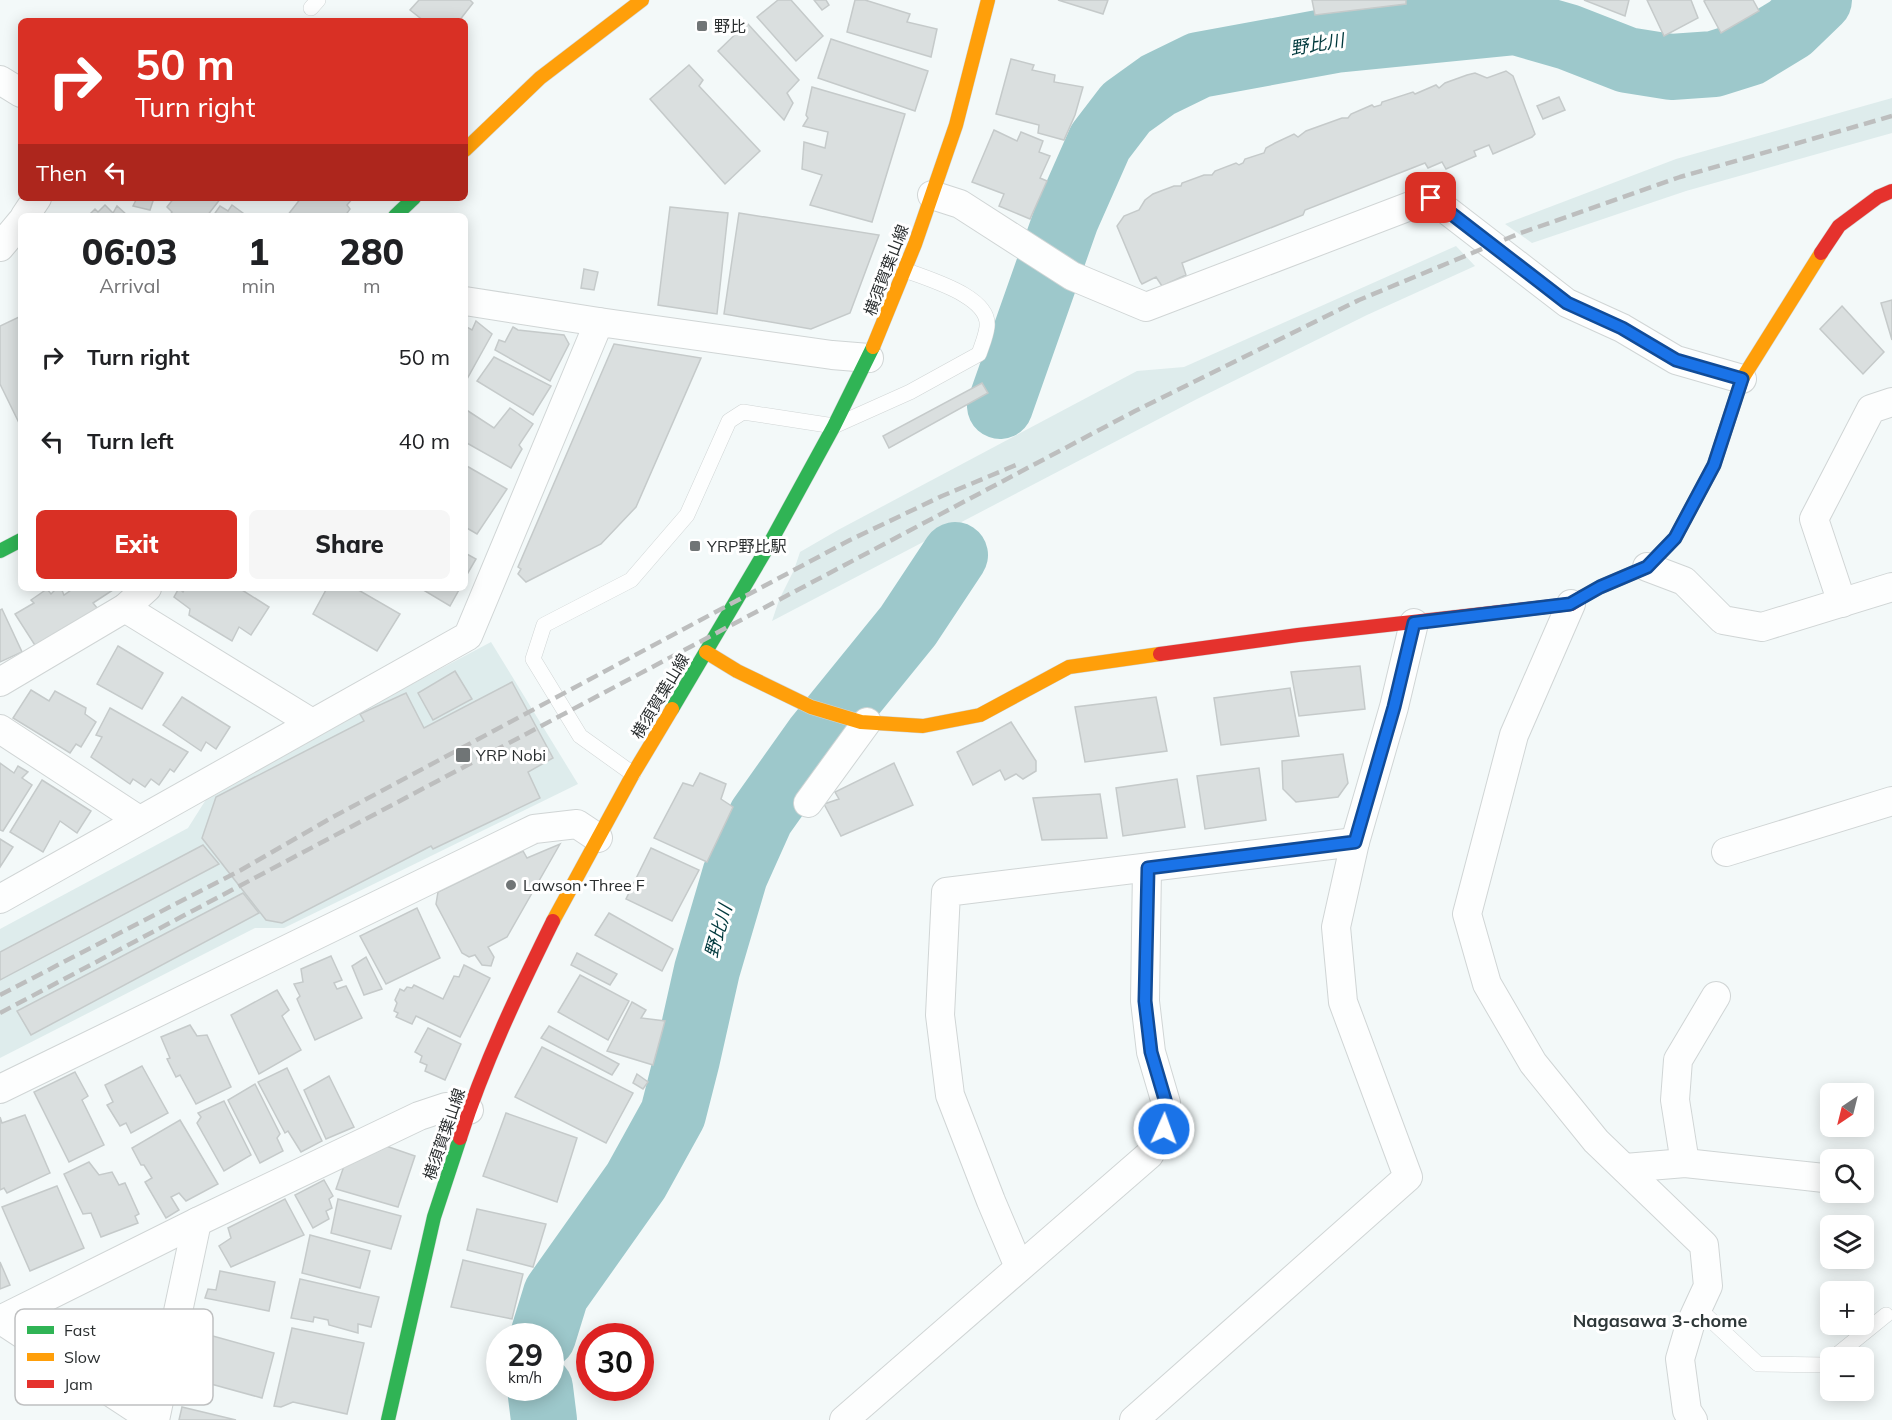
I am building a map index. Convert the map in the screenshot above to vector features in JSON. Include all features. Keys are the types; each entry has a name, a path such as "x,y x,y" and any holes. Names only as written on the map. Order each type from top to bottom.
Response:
{"main road":[{"path":"468,147 540,78 642,0"},
{"name":"横須賀葉山線","path":"388,1420 434,1217 469,1110 510,1009 553,922 633,774 770,543 868,358 904,270 956,125 988,0"},
{"path":"706,652 737,671 811,707 864,722 923,726 980,715 1069,667 1298,635 1570,604 1600,587 1647,567 1675,538 1714,465 1742,379 1839,226 1878,197 1892,191"},
{"path":"398,213 411,201"},
{"path":"0,551 18,542"}],"street":[{"path":"0,80 18,91"},
{"path":"932,195 960,204 1072,276 1146,307 1431,198 1567,303 1622,328 1676,360 1742,379"},
{"path":"0,247 18,226"},
{"path":"468,302 832,355 868,358"},
{"path":"0,899 468,636 599,321"},
{"path":"1842,603 1814,519 1871,409 1892,402"},
{"path":"1647,567 1684,581 1723,620 1762,627 1892,587"},
{"path":"0,682 125,608 144,591"},
{"path":"1570,604 1514,735 1467,914 1487,984 1533,1063 1596,1141 1704,1245 1708,1286 1680,1359 1685,1417"},
{"path":"125,608 312,723"},
{"path":"1134,1420 1408,1177 1342,1002 1336,927 1355,842 1394,707 1414,623"},
{"path":"808,803 864,722"},
{"path":"0,729 139,820"},
{"path":"1726,852 1892,801"},
{"path":"0,1089 534,829 578,824 598,838"},
{"path":"1019,1267 950,1095 940,1015 946,892 1355,842"},
{"path":"844,1420 1149,1155 1164,1129 1166,1103 1151,1052 1145,1001 1148,868"},
{"path":"1685,1163 1675,1100 1678,1060 1716,996"},
{"path":"22,1309 419,1116 446,1107 469,1110"},
{"path":"1625,1168 1685,1163 1820,1178"},
{"path":"178,1309 197,1222"},
{"path":"0,1320 15,1313"},
{"path":"0,1320 15,1330"},
{"path":"131,1405 154,1420 157,1405"}],"lane":[{"path":"633,774 580,736 533,659 544,625 631,580 687,515 729,421 743,412 834,426 910,392 979,354 988,325 984,313 974,299 904,270"},
{"path":"1698,1308 1758,1365 1820,1365"},
{"path":"1847,1347 1886,1315"}],"shaded area":[{"path":"1892,98 1892,133 1686,191 1532,243 1505,224 1676,159"},
{"path":"1456,246 1475,266 1367,315 1197,399 772,621 800,552 838,530 1137,371 1184,367"},
{"path":"491,642 578,784 284,928 255,928 0,1058 0,929 188,828 212,790"}],"building":[{"path":"419,0 470,0 473,3 461,18 420,18 410,10"},
{"path":"778,0 791,0 823,36 796,61 757,17"},
{"path":"814,0 826,0 829,5 822,10"},
{"path":"855,0 865,0 910,14 907,22 937,29 931,57 847,32"},
{"path":"1058,0 1108,0 1103,14"},
{"path":"1312,0 1406,0 1406,4 1315,15"},
{"path":"1584,0 1629,0 1625,16"},
{"path":"1647,0 1691,0 1698,18 1664,36"},
{"path":"1753,0 1759,11 1721,33 1704,1"},
{"path":"747,23 799,80 787,93 793,103 784,120 718,51"},
{"path":"831,39 928,71 915,111 818,78"},
{"path":"1011,59 1034,65 1032,70 1055,75 1054,82 1083,87 1075,115 1064,140 1038,133 1039,125 996,114"},
{"path":"689,65 703,80 699,86 760,151 725,184 650,99"},
{"path":"1506,71 1513,76 1535,134 1532,137 1493,154 1489,145 1474,151 1476,156 1446,169 1442,162 1428,168 1425,163 1305,210 1303,215 1182,263 1186,275 1162,286 1156,277 1142,284 1140,281 1117,226 1124,216 1139,210 1145,200 1153,194 1174,186 1181,186 1182,183 1204,175 1212,175 1215,171 1236,163 1239,165 1245,159 1264,153 1266,148 1294,134 1298,137 1306,131 1348,118 1351,114 1372,105 1374,107 1381,105 1382,102 1413,92 1415,94 1436,85 1439,88 1445,83 1467,75 1475,73 1487,78"},
{"path":"812,87 905,114 872,222 810,205 822,175 802,169 804,142 825,148 828,132 803,126 808,118 806,115"},
{"path":"1559,97 1565,110 1543,119 1537,106"},
{"path":"994,130 1017,141 1021,132 1043,141 1039,152 1050,156 1040,178 1047,181 1030,219 999,206 1004,194 972,182"},
{"path":"136,201 153,201 150,210 133,206"},
{"path":"172,201 219,201 209,213 171,213 167,207"},
{"path":"299,201 350,201 347,205 350,209 347,213 289,213"},
{"path":"105,205 113,213 91,213 95,209 98,212"},
{"path":"232,205 243,213 215,213 220,206 228,211"},
{"path":"117,206 125,213 113,213"},
{"path":"670,207 728,213 717,314 658,305"},
{"path":"739,213 879,235 850,313 811,329 724,314"},
{"path":"584,269 598,272 594,290 581,288"},
{"path":"1892,300 1892,340 1881,303"},
{"path":"1842,306 1884,352 1863,374 1820,329"},
{"path":"18,317 18,421 0,384 0,326"},
{"path":"476,321 492,334 468,377 468,328 472,330"},
{"path":"513,327 518,330 564,335 569,344 550,381 495,350 499,340 505,342"},
{"path":"614,344 701,358 636,507 601,544 526,582 518,574 521,569 518,567"},
{"path":"494,357 551,386 533,415 477,381"},
{"path":"982,383 988,393 889,448 883,436"},
{"path":"510,408 533,424 519,445 522,449 511,468 468,444 468,411 494,428"},
{"path":"468,467 507,489 477,534 468,529"},
{"path":"468,555 476,559 468,573"},
{"path":"44,591 51,594 54,591 62,591 64,595 70,591 111,591 93,603 98,609 38,650 15,614 34,603 31,600"},
{"path":"177,591 244,591 269,607 251,635 239,627 232,641 189,615 190,609 174,597"},
{"path":"325,591 360,591 400,614 377,651 313,614"},
{"path":"425,591 458,591 450,606"},
{"path":"2,609 22,652 0,662 0,610"},
{"path":"118,646 163,673 142,709 97,684"},
{"path":"1360,666 1365,709 1299,716 1291,672"},
{"path":"455,671 472,699 433,720 418,693"},
{"path":"512,682 553,758 528,772 540,798 433,849 431,846 282,923 266,920 202,838 216,797 364,721 360,714 406,693 424,728"},
{"path":"1290,688 1299,736 1221,745 1214,698"},
{"path":"31,690 49,701 55,691 86,708 85,714 96,722 81,747 76,744 70,753 13,718"},
{"path":"182,697 230,727 216,749 206,742 201,751 163,725"},
{"path":"1156,697 1167,751 1085,762 1075,707"},
{"path":"110,708 188,752 174,772 170,769 159,785 151,779 145,787 133,779 130,784 91,757 102,737 96,735"},
{"path":"1011,722 1036,761 1036,771 1023,779 1016,774 1005,780 1000,770 973,785 957,752"},
{"path":"1343,754 1348,783 1338,797 1296,802 1283,789 1282,761"},
{"path":"0,763 14,773 18,766 28,772 22,778 32,785 3,831 0,830"},
{"path":"894,763 913,805 841,836 824,804 839,799 835,792"},
{"path":"1259,768 1266,820 1205,829 1197,776"},
{"path":"700,773 726,784 721,799 733,807 707,862 654,838 683,783 693,786"},
{"path":"1177,779 1185,827 1123,836 1116,788"},
{"path":"42,780 91,811 77,833 60,821 43,852 10,832"},
{"path":"1100,794 1107,838 1042,840 1033,798"},
{"path":"0,839 13,847 0,867"},
{"path":"560,844 507,937 488,947 494,957 491,966 482,965 475,955 469,957 462,953 436,904 438,892 523,851 527,858"},
{"path":"203,845 219,864 0,980 0,952"},
{"path":"651,848 699,870 672,921 626,899"},
{"path":"243,893 259,913 31,1035 17,1011"},
{"path":"417,908 440,958 386,984 360,936"},
{"path":"609,913 673,949 662,971 595,935"},
{"path":"577,953 617,974 610,985 571,965"},
{"path":"331,956 342,980 334,983 337,989 346,986 362,1018 315,1040 297,999 300,996 294,984 303,982 301,969"},
{"path":"366,957 382,989 364,995 352,966"},
{"path":"464,965 490,978 460,1037 416,1016 412,1024 396,1017 398,1013 394,1011 397,1003 395,1000 400,989 404,991 407,987 412,988 414,985 443,999 454,976 459,977"},
{"path":"580,975 629,1001 608,1040 558,1012"},
{"path":"277,990 289,1010 282,1016 301,1050 259,1074 231,1015"},
{"path":"632,1002 646,1010 641,1018 665,1021 653,1065 607,1051"},
{"path":"190,1025 197,1036 207,1035 231,1087 196,1104 180,1075 176,1077 167,1059 170,1058 161,1037"},
{"path":"549,1026 619,1064 612,1075 541,1038"},
{"path":"428,1028 461,1044 445,1080 425,1071 427,1065 420,1062 422,1056 415,1052"},
{"path":"542,1047 633,1093 606,1143 515,1097"},
{"path":"142,1066 168,1113 131,1133 126,1123 120,1126 107,1105 113,1102 105,1085"},
{"path":"287,1068 322,1141 301,1152 288,1131 285,1133 258,1082"},
{"path":"75,1072 88,1096 82,1100 104,1145 69,1162 34,1092"},
{"path":"637,1074 648,1082 643,1089 633,1083"},
{"path":"329,1076 354,1127 326,1139 304,1090"},
{"path":"255,1084 280,1134 277,1138 283,1151 260,1163 228,1100"},
{"path":"224,1101 251,1155 224,1171 197,1123 201,1117 198,1113"},
{"path":"506,1113 577,1138 557,1202 483,1176"},
{"path":"25,1115 50,1173 7,1193 4,1188 0,1190 0,1117 2,1123"},
{"path":"180,1120 218,1184 186,1201 179,1193 171,1197 179,1210 166,1218 145,1182 152,1178 144,1165 141,1165 132,1148"},
{"path":"386,1146 415,1156 398,1207 336,1189 344,1166"},
{"path":"89,1162 99,1175 112,1172 119,1185 125,1183 139,1214 135,1216 138,1223 101,1237 91,1213 83,1214 64,1174"},
{"path":"324,1180 333,1196 329,1199 332,1208 326,1211 329,1219 313,1228 295,1195"},
{"path":"57,1186 84,1248 30,1271 2,1207"},
{"path":"285,1199 304,1235 231,1267 219,1246 231,1238 228,1228"},
{"path":"338,1199 401,1216 391,1249 331,1233"},
{"path":"477,1209 546,1224 533,1267 467,1250"},
{"path":"310,1235 370,1251 360,1288 302,1273"},
{"path":"463,1260 523,1274 512,1319 451,1307"},
{"path":"0,1262 10,1285 0,1289"},
{"path":"220,1271 275,1282 269,1311 205,1298 208,1289 216,1290"},
{"path":"300,1279 379,1297 371,1327 358,1324 358,1333 329,1325 328,1320 314,1317 313,1322 291,1318"},
{"path":"292,1328 364,1343 347,1414 293,1402 281,1407 274,1406"},
{"path":"213,1336 274,1353 262,1398 213,1385"},
{"path":"182,1407 236,1420 179,1420"}],"waterway":[{"name":"野比川","path":"1000,406 1066,219 1100,142 1126,108 1158,85 1199,65 1335,40 1516,22 1568,37 1627,60 1671,67 1714,64 1749,53 1790,28 1819,0"},
{"name":"野比川","path":"547,1323 556,1294 636,1181 673,1114 707,970 735,875 761,817 817,738 908,626 955,555"},
{"name":"野比川","path":"542,1401 544,1420"}],"railway":[{"path":"0,1013 1135,411 1359,300 1518,234 1680,177 1892,116"},
{"path":"0,995 241,870 331,818 850,540 942,496 1016,465"}],"traffic: fast":[{"path":"398,213 411,201"},
{"path":"672,709 770,543 834,426 873,347"},
{"path":"0,551 18,542"},
{"path":"388,1420 434,1217 460,1138"}],"traffic: slow":[{"path":"468,147 540,78 642,0"},
{"path":"873,347 915,244 956,125 988,0"},
{"path":"1582,597 1647,567 1675,538 1714,465 1742,379 1821,253"},
{"path":"706,652 737,671 811,707 861,722 923,726 980,715 1069,667 1160,654"},
{"path":"553,921 633,774 672,709"}],"traffic: jam":[{"path":"1821,253 1839,226 1878,197 1892,191"},
{"path":"1160,654 1298,635 1571,604 1582,597"},
{"path":"460,1138 491,1055 553,921"}],"place":[{"name":"野比","path":"702,26"},
{"name":"YRP野比駅","path":"695,546"},
{"name":"YRP Nobi","path":"463,755"},
{"name":"Lawson･Three F","path":"511,885"}],"district":[{"name":"Nagasawa 3-chome","path":"1660,1320"}],"route":[{"path":"1164,1129 1166,1103 1151,1052 1145,1001 1148,868 1355,842 1394,707 1414,623 1570,604 1600,587 1647,567 1675,538 1714,465 1742,379 1676,360 1622,328 1567,303 1431,198"}]}
